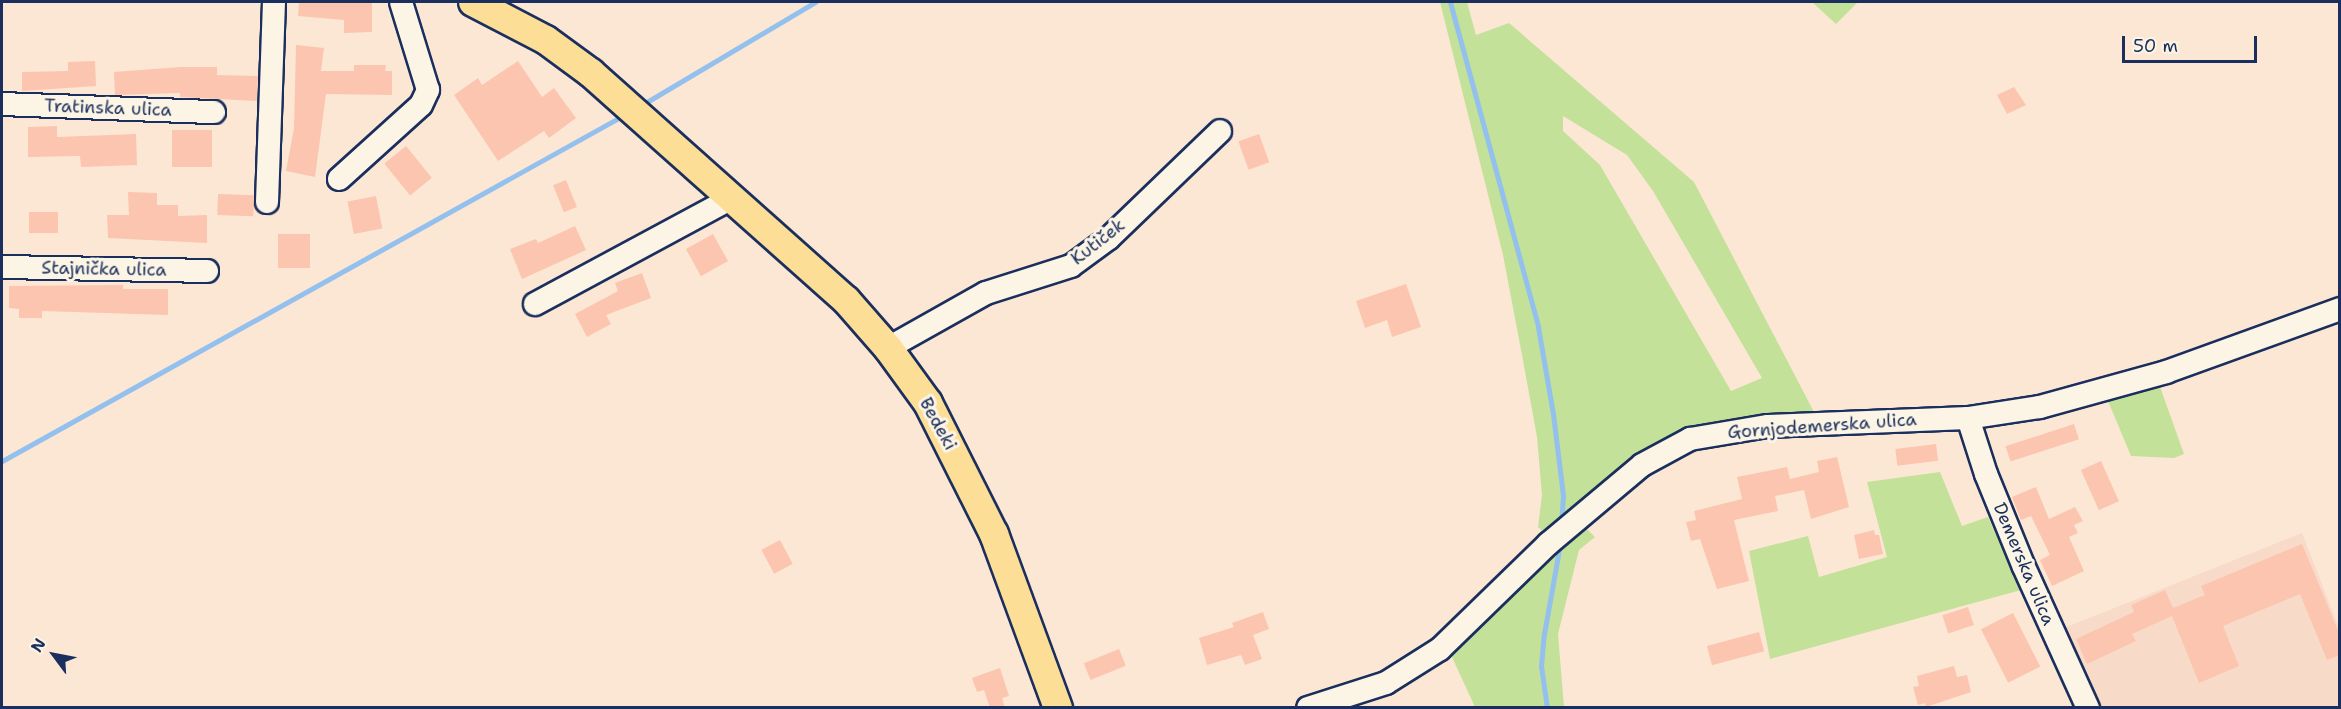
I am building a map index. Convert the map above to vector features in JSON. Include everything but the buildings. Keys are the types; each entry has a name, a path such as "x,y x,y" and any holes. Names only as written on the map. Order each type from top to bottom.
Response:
{"main road":[{"name":"Bedeki","path":"473,2 546,40 632,109 846,300 888,348 928,403 994,534 1059,708"}],"street":[{"path":"267,202 274,2"},
{"path":"339,179 421,105 428,90 401,2"},
{"name":"Tratinska ulica","path":"2,104 214,112"},
{"name":"Kutiček","path":"888,348 986,293 1071,266 1109,238 1220,132"},
{"path":"535,304 732,198"},
{"name":"Stajnička ulica","path":"2,267 207,272"},
{"name":"Gornjodemerska ulica","path":"1308,708 1360,693 1410,670 1440,649 1548,544 1642,465 1690,439 1768,426 1968,418 2040,407 2103,390 2340,309"},
{"name":"Demerska ulica","path":"1968,418 1986,474 2024,567 2088,708"}],"shaded area":[{"path":"2302,533 2339,628 2339,707 2102,707 2064,628"}],"green space":[{"path":"1440,2 1467,2 1476,35 1509,23 1694,182 1815,414 1683,430 1627,462 1547,535 1538,527 1542,495 1537,437 1503,255","holes":["1563,116 1627,155 1653,191 1762,378 1731,391 1600,165 1563,131"]},
{"path":"1812,2 1858,2 1836,24"},
{"path":"2159,384 2184,454 2174,458 2131,456 2108,401"},
{"path":"1940,472 1962,526 1988,517 1996,535 2000,534 2021,590 1770,659 1749,551 1808,536 1819,577 1887,557 1867,482"},
{"path":"1584,526 1595,537 1579,550 1558,634 1564,707 1475,707 1451,655 1551,551"}],"waterway":[{"path":"640,106 815,2"},
{"path":"1450,2 1538,327 1553,414 1563,496 1561,523"},
{"path":"2,461 624,115"},
{"path":"1547,708 1541,666 1544,634 1560,544"}]}
